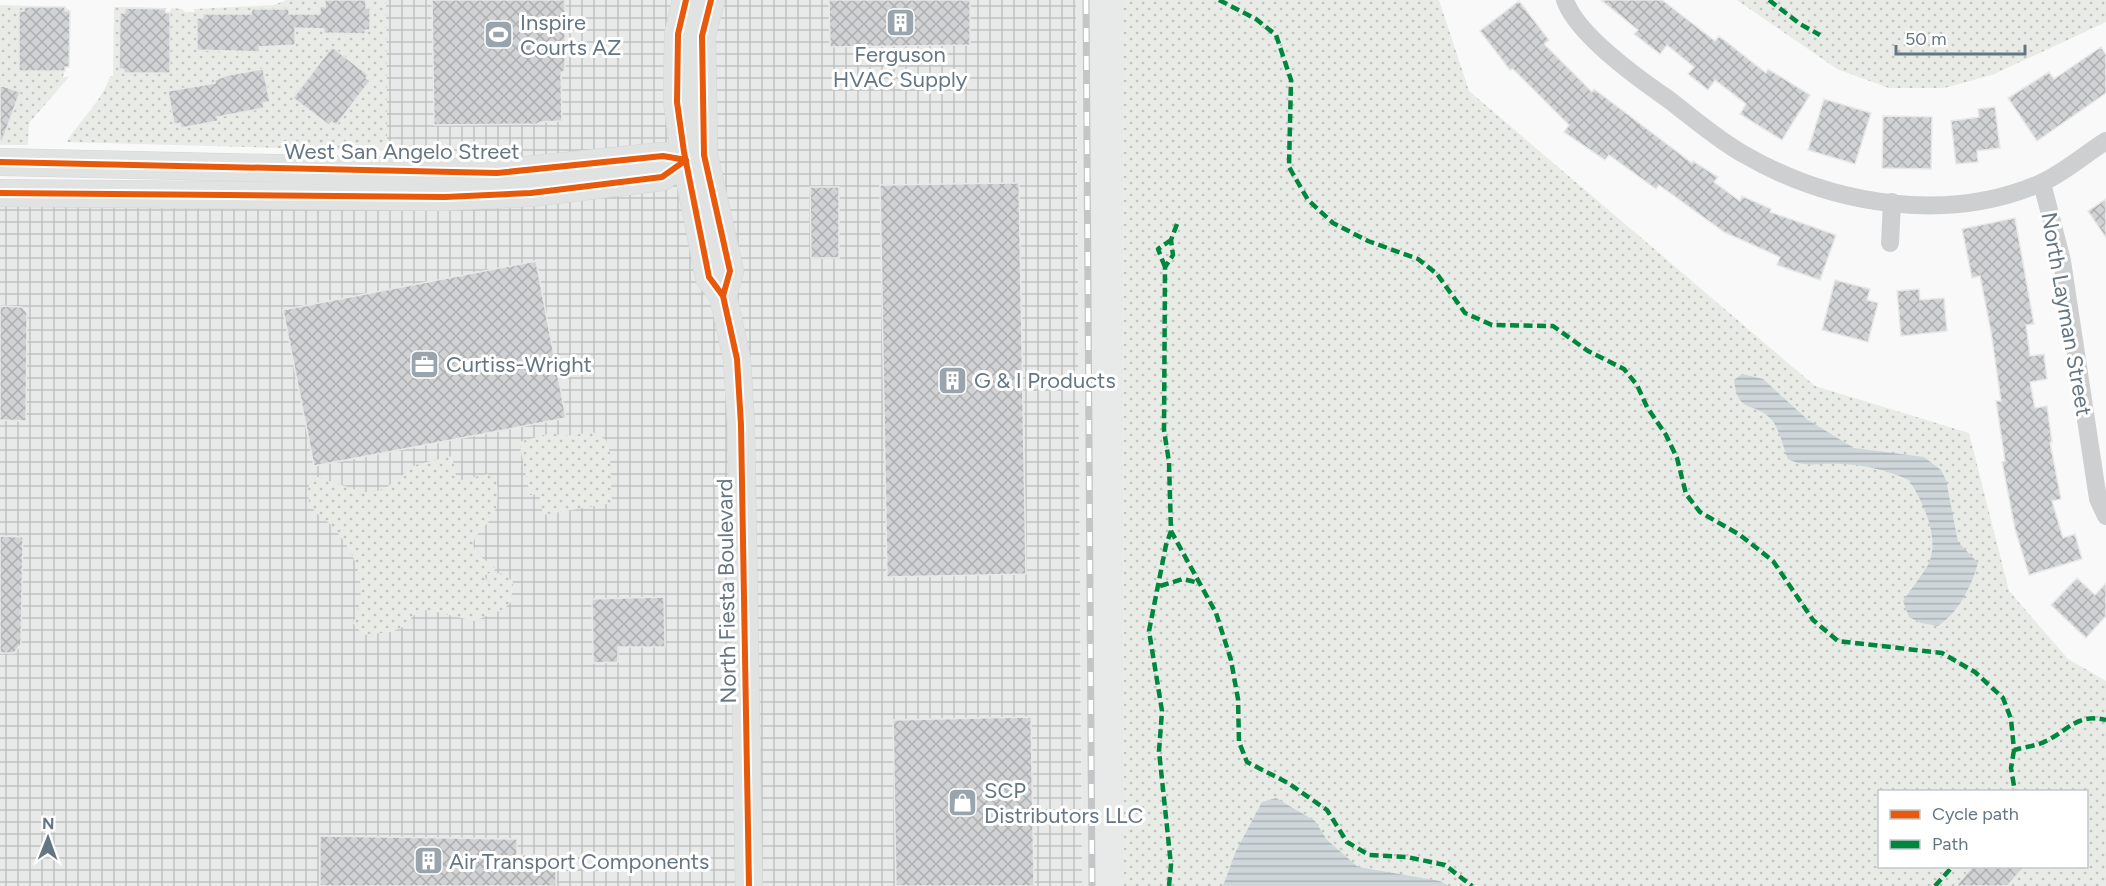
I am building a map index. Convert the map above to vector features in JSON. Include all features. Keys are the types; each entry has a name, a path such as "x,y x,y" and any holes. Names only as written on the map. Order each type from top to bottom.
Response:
{"street":[{"name":"North Fiesta Boulevard","path":"686,0 678,34 678,102 695,157"},
{"name":"North Fiesta Boulevard","path":"711,0 702,36 695,157 708,277 723,296 737,359 741,425 749,886"},
{"path":"1565,0 1567,8 1590,35 1636,77 1744,154 1787,176 1846,198 1922,205 1980,202 2042,183 2106,141"},
{"name":"West San Angelo Street","path":"0,162 496,173 663,156 695,157"},
{"name":"West San Angelo Street","path":"0,193 446,197 531,193 662,177 695,157"},
{"name":"North Layman Street","path":"2042,183 2062,261 2098,499 2106,516"},
{"path":"1890,243 1892,202"}],"shaded area":[{"path":"287,0 325,0 325,7 320,7 319,29 365,30 370,29 370,8 366,8 366,0 386,0 387,151 67,142 102,94 110,76 113,76 114,7 166,8 166,12 170,12 171,8 194,12 194,9 274,5","holes":["125,8 165,9 166,13 170,14 170,69 124,69 120,13 125,13","252,9 288,9 289,14 295,14 295,45 259,46 233,52 197,50 204,14 240,14 246,19 246,14 251,14","336,50 368,75 366,78 370,81 329,125 297,101 296,94","264,71 270,102 263,103 264,108 174,124 168,93 215,84 215,80"]},
{"path":"386,0 1076,0 1082,886 0,886 0,201 387,209"},
{"path":"1076,0 1123,0 1124,886 1082,886"},
{"path":"1123,0 1439,0 1469,91 1815,386 1969,433 2009,591 2068,659 2106,681 2106,886 1124,886"},
{"path":"1737,0 2106,0 2106,22 1992,75 1944,88 1889,88 1837,69"},
{"path":"0,5 65,7 70,11 65,44 70,45 69,67 65,67 63,77 69,77 29,123 28,145 0,145"},
{"path":"1742,374 1763,379 1808,420 1854,448 1924,457 1941,470 1946,480 1958,542 1978,563 1972,581 1958,606 1938,626 1921,623 1909,617 1903,601 1928,565 1932,544 1929,521 1909,480 1867,467 1807,464 1788,459 1779,432 1771,419 1764,413 1742,403 1739,398 1734,380"},
{"path":"593,432 606,440 610,453 612,503 543,515 539,494 530,495 519,442 551,433 566,436"},
{"path":"452,456 457,481 488,474 497,483 495,511 473,544 475,550 494,566 495,570 484,576 488,582 498,573 505,574 513,582 511,602 504,609 474,621 429,610 418,611 403,627 391,632 363,635 353,623 360,596 360,583 354,559 331,525 312,509 308,498 309,483 318,477 362,492 375,492 387,487 415,465"},
{"path":"1276,798 1315,821 1327,840 1358,867 1440,881 1449,886 1223,886 1236,851 1262,802"}],"building":[{"path":"325,0 366,0 366,8 370,8 370,30 365,30 365,34 324,33 324,29 295,28 295,45 259,47 260,52 197,50 197,18 203,18 203,14 251,14 252,9 289,9 289,14 320,14 320,6 325,7"},
{"name":"Inspire Courts AZ","path":"432,0 565,0 565,70 561,73 562,121 537,124 434,125"},
{"name":"Ferguson HVAC Supply","path":"829,0 970,0 970,45 830,47"},
{"path":"1601,0 1662,0 1715,41 1719,36 1766,73 1768,69 1810,95 1782,140 1740,114 1746,104 1715,80 1708,90 1688,74 1694,67 1667,45 1660,54 1634,34 1638,30"},
{"path":"1519,1 1549,40 1544,44 1592,92 1594,89 1692,163 1693,161 1718,177 1714,182 1740,201 1742,196 1771,209 1770,212 1836,235 1820,280 1777,265 1780,257 1724,232 1659,185 1656,189 1609,155 1605,160 1564,132 1569,125 1513,69 1510,70 1480,31"},
{"path":"24,7 65,7 65,11 70,11 69,67 65,67 65,71 19,71 19,11 24,11"},
{"path":"125,8 165,9 166,13 170,13 170,73 124,73 124,69 119,69 120,13 125,13"},
{"path":"332,47 368,75 366,78 370,81 336,125 332,122 329,125 293,98"},
{"path":"2101,47 2106,55 2106,93 2037,141 2008,98 2049,72 2054,79"},
{"path":"263,69 270,102 263,103 264,108 217,117 218,121 181,128 180,123 174,124 168,91 215,83 215,80 228,75"},
{"path":"0,85 20,92 2,141 0,141"},
{"path":"1824,99 1871,113 1855,164 1808,150"},
{"path":"1995,107 2000,148 1977,151 1978,162 1956,164 1951,121 1979,117 1978,109"},
{"path":"1883,116 1932,117 1931,169 1882,168"},
{"name":"G & I Products","path":"1019,183 1026,574 887,577 880,185"},
{"path":"810,187 839,187 839,258 811,258"},
{"path":"2106,199 2106,238 2088,211"},
{"path":"2015,218 2034,324 2026,325 2030,356 2044,354 2047,379 2030,382 2035,408 2047,406 2052,442 2050,442 2061,499 2052,501 2063,538 2075,534 2082,559 2029,575 2015,529 2002,462 2005,461 1996,401 2001,401 1991,332 1980,276 1972,278 1962,229"},
{"name":"Curtiss-Wright","path":"536,261 566,418 314,466 283,310"},
{"path":"1835,280 1870,289 1867,300 1878,303 1868,342 1822,330"},
{"path":"1919,289 1920,300 1944,298 1947,331 1901,336 1897,291"},
{"path":"0,306 22,307 27,313 26,421 0,420"},
{"path":"0,536 23,537 21,644 14,653 0,653"},
{"path":"2077,578 2095,595 2106,583 2106,616 2086,638 2051,605"},
{"path":"664,597 665,647 618,647 618,662 593,663 592,599"},
{"name":"SCP Distributors LLC","path":"1031,717 1034,886 896,886 893,720"},
{"name":"Air Transport Components","path":"320,836 517,839 517,855 537,855 537,866 556,866 556,886 320,886"},
{"path":"1971,868 2023,868 2007,886 1956,886"}],"railway":[{"path":"1086,0 1092,886"}],"marked path":[{"path":"1219,0 1256,19 1276,35 1291,80 1289,167 1308,200 1333,223 1368,241 1418,259 1437,274 1465,313 1492,325 1553,326 1588,351 1624,369 1637,385 1647,407 1666,435 1677,458 1686,494 1700,512 1740,535 1773,561 1813,620 1838,641 1942,653 1975,672 2003,698 2011,719 2014,750 2042,743 2080,721 2096,718 2106,720"},
{"path":"1769,0 1800,24 1820,35"},
{"path":"1177,224 1171,240 1173,255 1165,267 1164,430 1169,462 1171,531 1216,613 1231,660 1238,699 1239,742 1247,762 1288,783 1327,810 1347,842 1369,855 1407,857 1445,865 1472,886"},
{"path":"1165,267 1158,249 1171,240"},
{"path":"1169,886 1171,865 1159,751 1162,711 1149,631 1166,545 1171,531"},
{"path":"1160,586 1183,579 1199,583"},
{"path":"2014,750 2011,768 2015,790"},
{"path":"1935,886 1951,868"}],"cycle path":[{"path":"686,0 678,34 677,102 684,152 709,277 723,296 737,359 741,425 749,886"},
{"path":"711,0 702,36 704,155 730,271 723,296"},
{"path":"0,162 497,173 663,156 686,160"},
{"path":"0,193 445,197 531,193 662,177 686,160"}],"place":[{"name":"Ferguson HVAC Supply","path":"900,22"},
{"name":"Inspire Courts AZ","path":"499,35"},
{"name":"Curtiss-Wright","path":"425,364"},
{"name":"G & I Products","path":"953,380"},
{"name":"SCP Distributors LLC","path":"963,803"},
{"name":"Air Transport Components","path":"428,861"}]}
